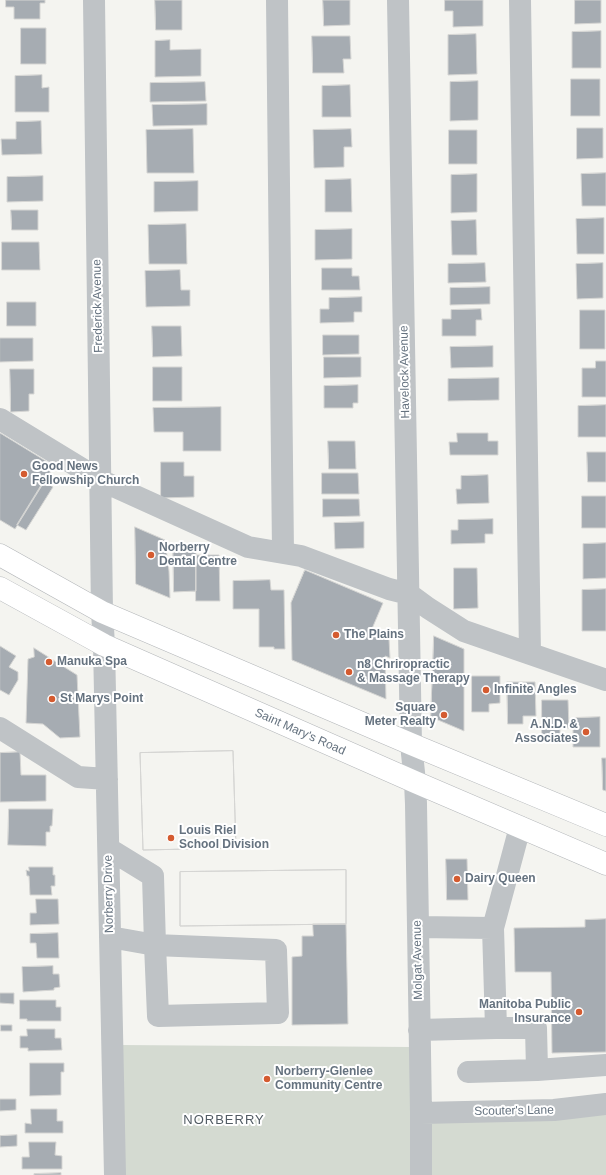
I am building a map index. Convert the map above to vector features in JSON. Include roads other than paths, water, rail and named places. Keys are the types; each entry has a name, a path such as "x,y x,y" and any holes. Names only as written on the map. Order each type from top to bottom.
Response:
{"main road":[{"path":"0,555 102,612 412,744 606,824"},
{"name":"Saint Mary's Road","path":"0,588 104,646 606,864"}],"street":[{"name":"Frederick Avenue","path":"94,0 102,612"},
{"path":"277,0 283,552"},
{"name":"Havelock Avenue","path":"398,0 412,744"},
{"path":"520,0 530,654"},
{"path":"0,419 100,480 248,547 301,556 409,594 464,631 606,680"},
{"name":"Norberry Drive","path":"102,612 109,849 115,1175"},
{"path":"0,728 78,777 107,779"},
{"name":"Molgat Avenue","path":"412,744 415,782 421,1175"},
{"path":"496,1028 493,928 520,827"},
{"path":"109,849 153,876 154,945 158,1016 278,1014 276,950 154,945 110,937"},
{"path":"418,927 493,928"},
{"path":"419,1030 536,1028 537,1070"},
{"path":"468,1072 537,1070 606,1065"},
{"name":"Scouter's Lane","path":"421,1113 554,1110 606,1104"}],"place":[{"name":"Good News Fellowship Church","path":"24,474"},
{"name":"Norberry Dental Centre","path":"151,555"},
{"name":"The Plains","path":"336,635"},
{"name":"Manuka Spa","path":"49,662"},
{"name":"n8 Chriropractic & Massage Therapy","path":"349,672"},
{"name":"Infinite Angles","path":"486,690"},
{"name":"St Marys Point","path":"52,699"},
{"name":"Square Meter Realty","path":"444,715"},
{"name":"A.N.D. & Associates","path":"586,732"},
{"name":"Louis Riel School Division","path":"171,838"},
{"name":"Dairy Queen","path":"457,879"},
{"name":"Manitoba Public Insurance","path":"579,1012"},
{"name":"Norberry-Glenlee Community Centre","path":"267,1079"}],"district":[{"name":"NORBERRY","path":"224,1120"}]}
